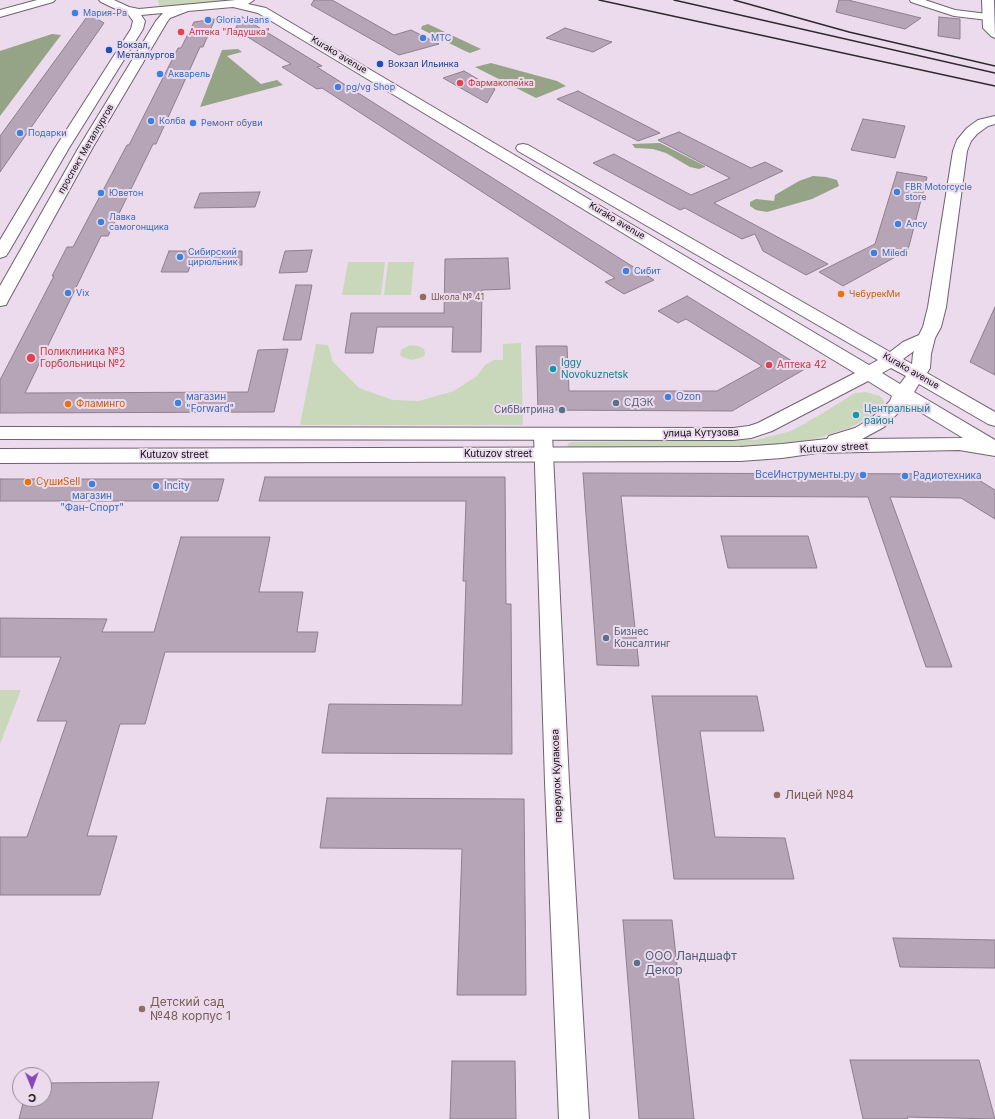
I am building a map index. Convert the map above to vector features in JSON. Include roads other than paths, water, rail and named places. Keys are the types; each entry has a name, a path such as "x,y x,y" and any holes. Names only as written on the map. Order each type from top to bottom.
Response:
{"main road":[{"path":"0,14 49,0"},
{"path":"105,0 129,7 184,9 234,4 249,0"},
{"name":"Kurako avenue","path":"266,0 383,67"},
{"path":"988,0 989,28 995,34"},
{"name":"Kurako avenue","path":"234,4 262,10 995,449"},
{"name":"проспект Металлургов","path":"0,253 62,148 137,29 139,21 129,7"},
{"name":"проспект Металлургов","path":"0,301 86,147 162,21 169,14 184,9"},
{"path":"817,446 862,432 877,423 898,404 903,393 921,368 922,354 926,338 932,327 937,307 960,151 964,140 972,131 983,123 995,120"},
{"name":"Kurako avenue","path":"510,141 995,420"},
{"name":"улица Кутузова","path":"544,444 752,432 766,427 869,373 891,360 909,346 926,338"},
{"name":"Kutuzov street","path":"0,433 544,444 740,454 782,451 817,446 959,444 995,449"},
{"name":"Kutuzov street","path":"0,456 544,444"}],"street":[{"path":"915,0 954,13 988,17"},
{"name":"переулок Кулакова","path":"544,444 557,782 574,1119"}],"railway":[{"path":"599,0 995,86"},
{"path":"674,0 995,73"},
{"path":"734,0 849,32 995,66"}],"place":[{"name":"Мария-Ра","path":"75,13"},
{"name":"Gloria Jeans","path":"208,20"},
{"name":"Аптека \"Ладушка\"","path":"181,32"},
{"name":"МТС","path":"423,38"},
{"name":"Вокзал, Металлургов","path":"109,50"},
{"name":"Вокзал Ильинка","path":"380,64"},
{"name":"Акварель","path":"160,74"},
{"name":"Фармакопейка","path":"460,83"},
{"name":"pg/vg Shop","path":"338,87"},
{"name":"Колба","path":"151,121"},
{"name":"Ремонт обуви","path":"193,123"},
{"name":"Подарки","path":"20,133"},
{"name":"FBR Motorcycle store","path":"897,192"},
{"name":"Юветон","path":"101,193"},
{"name":"Лавка самогонщика","path":"101,222"},
{"name":"Алсу","path":"898,224"},
{"name":"Miledi","path":"874,253"},
{"name":"Сибирский цирюльник","path":"180,257"},
{"name":"Сибит","path":"626,271"},
{"name":"Vix","path":"68,293"},
{"name":"ЧебурекМи","path":"841,294"},
{"name":"Школа № 41","path":"423,297"},
{"name":"Поликлиника №3 Горбольницы №2","path":"31,358"},
{"name":"Аптека 42","path":"769,365"},
{"name":"Iggy Novokuznetsk","path":"553,369"},
{"name":"Ozon","path":"668,397"},
{"name":"магазин \"Forward\"","path":"178,403"},
{"name":"СДЭК","path":"616,403"},
{"name":"Фламинго","path":"68,404"},
{"name":"СибВитрина","path":"562,410"},
{"name":"Центральный район","path":"856,415"},
{"name":"ВсеИнструменты.ру","path":"863,475"},
{"name":"Радиотехника","path":"905,476"},
{"name":"СушиSell","path":"28,482"},
{"name":"магазин \"Фан-Спорт\"","path":"92,484"},
{"name":"Incity","path":"156,486"},
{"name":"Бизнес Консалтинг","path":"606,638"},
{"name":"Лицей №84","path":"777,795"},
{"name":"ООО Ландшафт Декор","path":"637,963"},
{"name":"Детский сад №48 корпус 1","path":"142,1009"}]}
